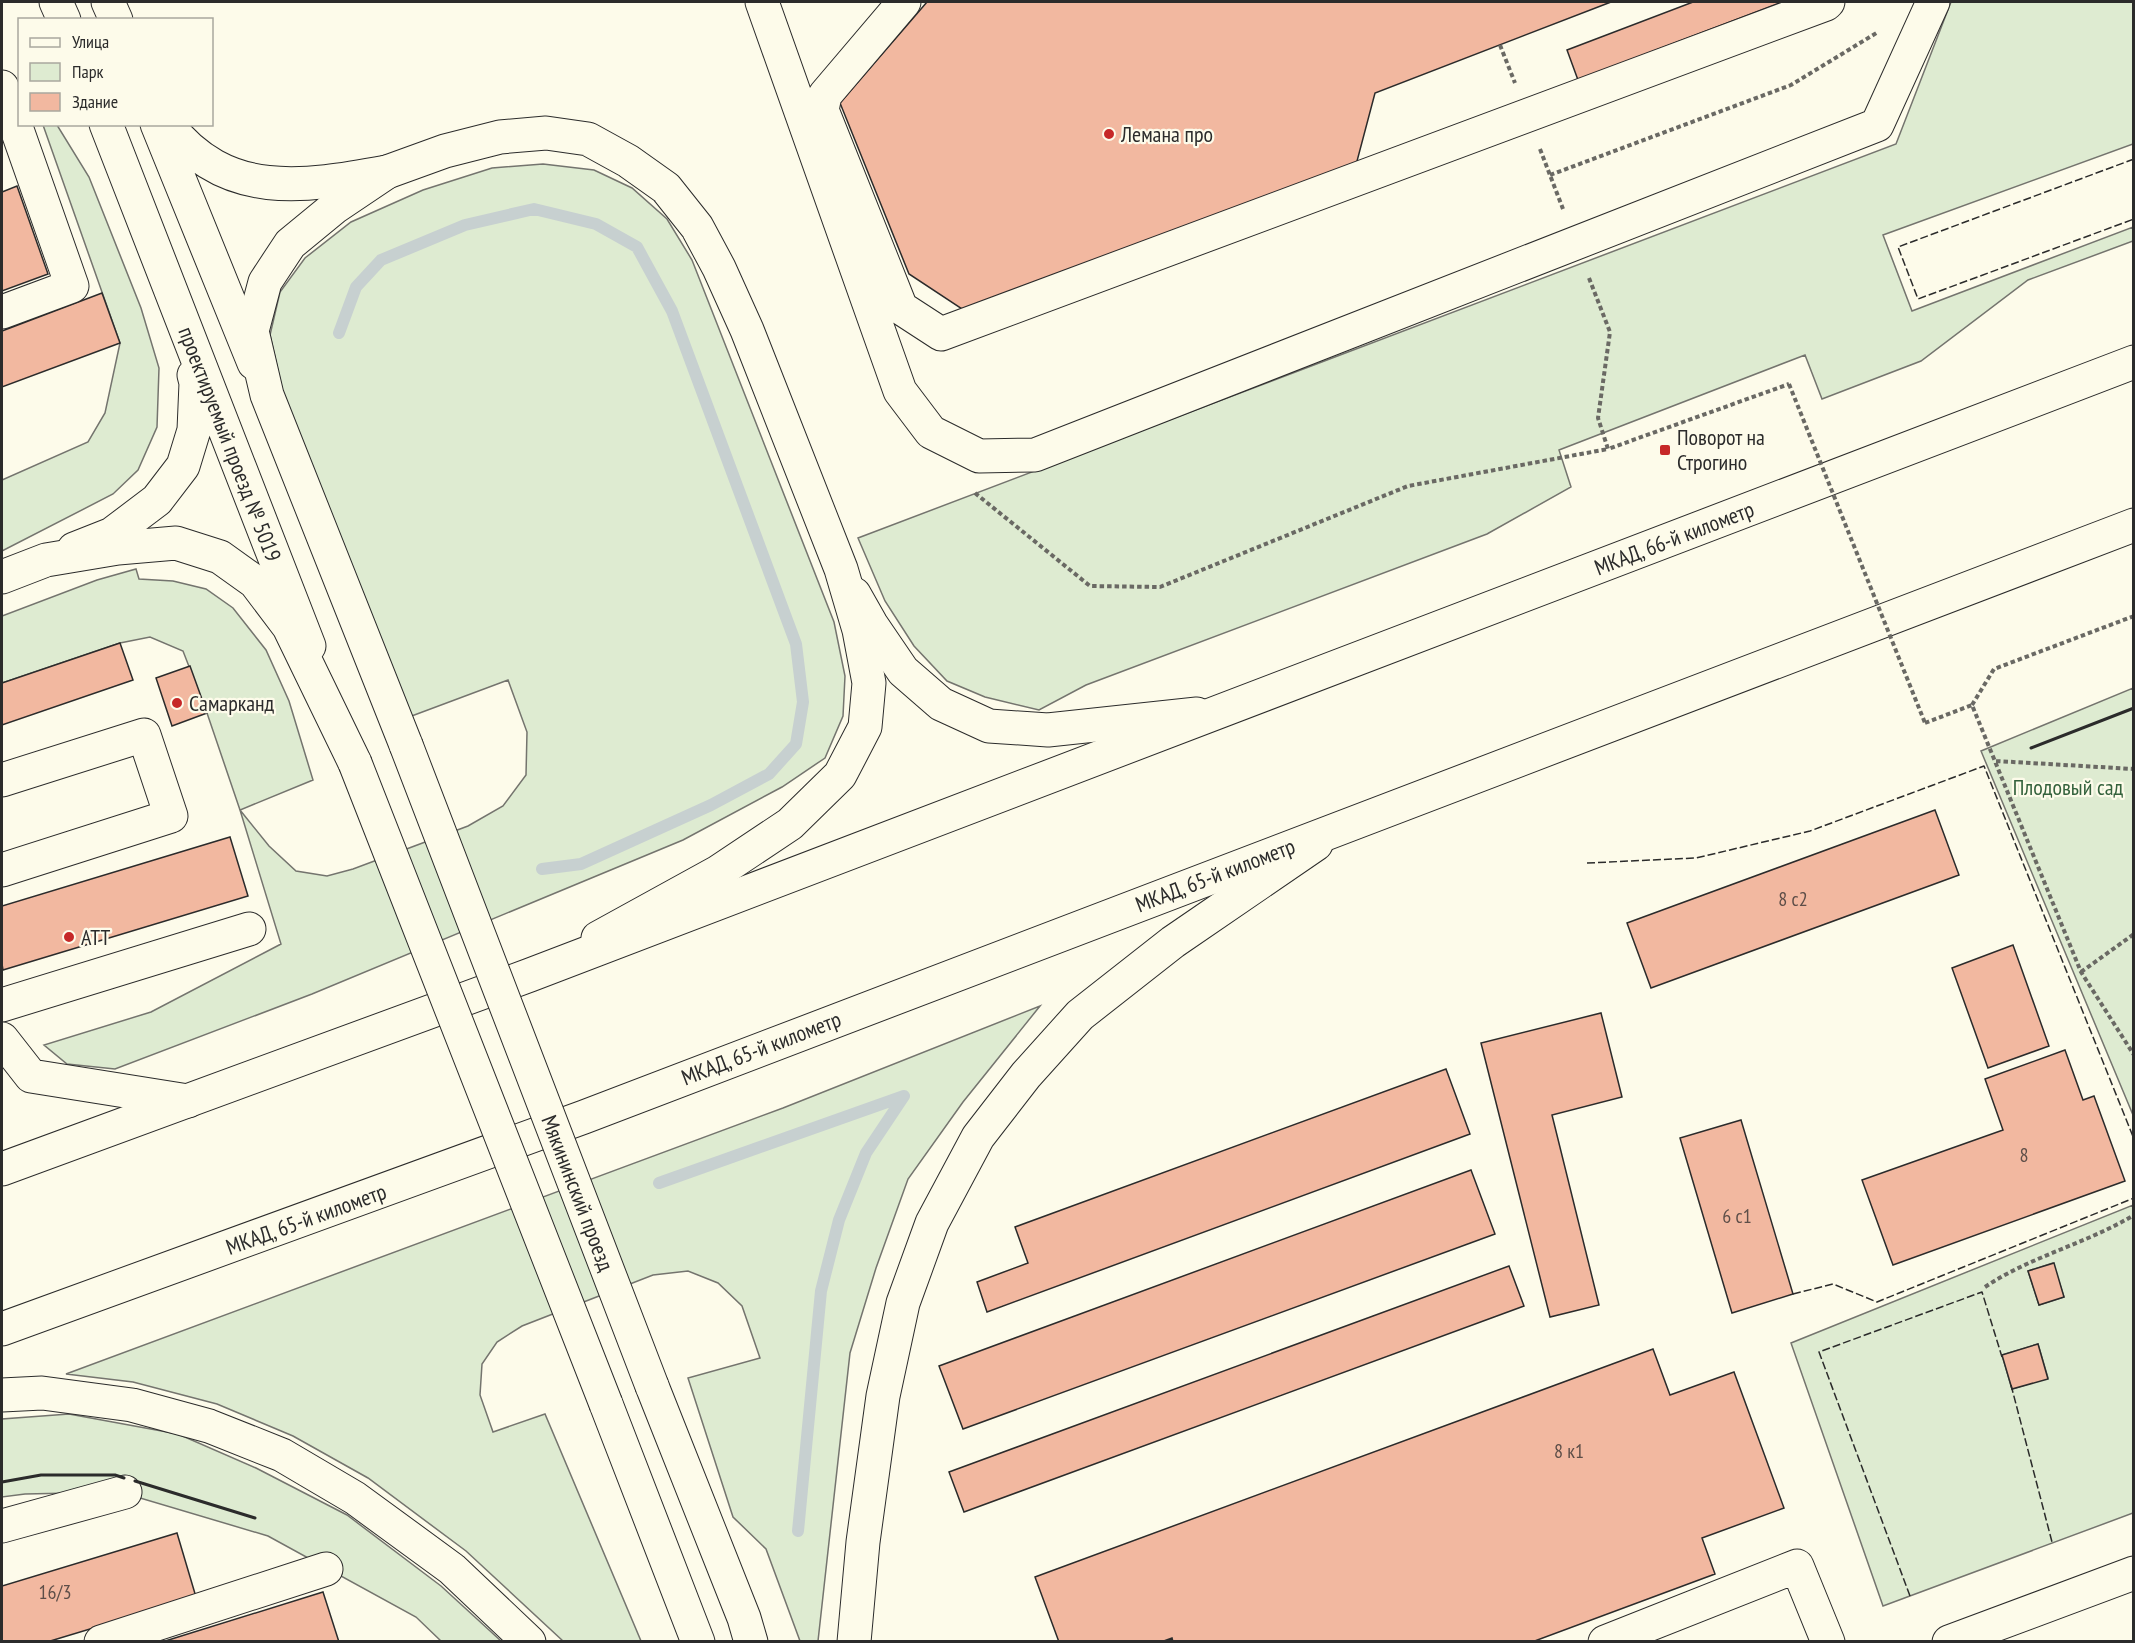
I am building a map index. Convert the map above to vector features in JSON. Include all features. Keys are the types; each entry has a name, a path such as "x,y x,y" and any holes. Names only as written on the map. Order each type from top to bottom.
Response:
{"main road":[{"path":"56,2 63,18"},
{"path":"108,2 115,18"},
{"path":"762,2 900,391 930,432 979,456 1035,455 1877,125 1933,2"},
{"path":"904,2 825,95 822,110 901,308 941,334 1828,2"},
{"path":"2,87 15,168 72,286 2,312"},
{"name":"проектируемый проезд № 5019","path":"107,126 355,764"},
{"path":"158,126 267,395"},
{"path":"168,126 204,161 235,177 270,183 321,183 387,172 445,151 501,137 546,133 588,139 628,161 666,188 697,227 719,268 747,330 841,569 859,630 869,683 865,727 840,776 790,824 718,872 530,975"},
{"path":"267,395 252,331 265,282 290,244 335,207 387,172"},
{"path":"2,577 112,534 157,500 183,466 194,430 196,383 181,320"},
{"name":"МКАД, 66-й километр","path":"1214,713 2133,362"},
{"name":"Мякининский проезд","path":"267,395 406,745 751,1641"},
{"name":"МКАД, 65-й километр","path":"2,1329 584,1117 2133,525"},
{"path":"46,560 118,548 176,543 220,557 255,582 289,627 355,764 698,1641"},
{"path":"841,569 871,624 903,671 941,704 989,726 1048,730 1214,713"},
{"path":"2,1169 530,975 1214,713"},
{"path":"2,780 144,735 171,816 2,870"},
{"path":"854,1641 863,1542 881,1407 903,1303 932,1223 978,1137 1026,1075 1080,1016 1173,942 1343,826"},
{"path":"2,1005 249,929"},
{"path":"2,1039 31,1076 188,1101"},
{"path":"2,1395 42,1393 132,1405 209,1426 282,1455 355,1498 443,1563 529,1641"},
{"path":"2,1526 124,1492"},
{"path":"1605,1641 1797,1566 1828,1641"},
{"path":"101,1641 326,1569"},
{"path":"1949,1641 2133,1574"}],"path":[{"path":"1550,176 1791,85 1878,31"},
{"path":"1500,45 1610,332 1598,418 1608,449"},
{"path":"967,486 1090,586 1160,587 1408,486 1608,449 1789,384 1925,723 1972,705 1994,669 2133,616"},
{"path":"1972,705 2081,972 2133,1055"},
{"path":"1996,761 2133,769"},
{"path":"2081,972 2133,934"},
{"path":"1985,1287 2001,1276 2032,1261 2094,1237 2133,1215"}],"green space":[{"path":"1951,2 2133,2 2133,144 1883,235 1912,311 2133,227 2133,241 2028,280 1921,361 1822,399 1805,355 1559,450 1571,487 1487,534 1086,685 1039,710 985,697 947,681 914,646 885,601 858,538 1896,144"},
{"path":"43,126 58,126 89,177 141,308 159,368 157,427 138,470 113,494 2,551 2,480 88,442 105,413 120,343"},
{"path":"543,164 594,170 632,188 667,219 692,260 834,622 845,676 843,716 825,758 782,787 683,840 312,994 115,1069 67,1064 44,1045 151,1012 281,944 240,810 269,846 296,871 327,876 353,869 468,826 503,806 526,775 527,732 508,680 409,717 283,393 270,335 280,292 305,258 351,222 423,190 492,168"},
{"path":"136,569 139,579 173,581 206,589 233,608 266,650 289,701 313,780 240,810 183,651 150,637 120,643 2,683 2,616 97,580"},
{"name":"Плодовый сад","path":"2133,688 2133,1115 1981,751"},
{"path":"1040,1006 963,1102 908,1179 876,1268 850,1353 818,1641 800,1641 766,1549 733,1517 688,1378 760,1358 742,1306 718,1283 688,1271 653,1275 522,1326 497,1342 482,1364 480,1395 493,1432 545,1414 641,1641 563,1641 466,1551 368,1478 293,1436 217,1404 133,1382 66,1374 783,1108"},
{"path":"2133,1205 2133,1513 1883,1606 1791,1343","holes":["2053,1263 2064,1297 2039,1305 2028,1271","2038,1344 2048,1378 2012,1389 2002,1355"]},
{"path":"69,1414 178,1434 256,1468 347,1515 441,1586 501,1641 441,1641 416,1617 268,1536 120,1492 25,1494 2,1497 2,1419"}],"building":[{"name":"Лемана про","path":"927,2 1611,2 1375,93 1356,165 965,311 909,274 840,103"},
{"path":"1693,2 1782,2 1578,80 1567,50"},
{"path":"17,186 48,274 2,291 2,192"},
{"path":"102,293 120,343 2,387 2,331"},
{"path":"120,643 133,680 2,725 2,683"},
{"path":"190,666 207,713 172,726 156,678"},
{"path":"1935,810 1959,875 1651,988 1627,923"},
{"path":"230,837 248,896 3,970 2,906"},
{"path":"2013,945 2049,1046 1988,1068 1952,968"},
{"path":"1601,1013 1622,1097 1552,1115 1599,1305 1550,1317 1481,1043"},
{"path":"2065,1050 2083,1100 2094,1096 2125,1181 1893,1265 1862,1180 2003,1130 1985,1079"},
{"path":"1446,1069 1470,1134 987,1312 977,1282 1028,1263 1015,1227"},
{"path":"1741,1120 1793,1294 1732,1313 1680,1138"},
{"path":"1471,1170 1495,1234 963,1429 939,1366"},
{"path":"2054,1263 2064,1297 2039,1305 2028,1271"},
{"path":"1509,1266 1524,1306 964,1512 949,1472"},
{"path":"2038,1344 2048,1379 2012,1389 2002,1355"},
{"path":"1653,1349 1670,1395 1734,1372 1784,1508 1702,1538 1715,1574 1532,1642 1173,1642 1172,1638 1161,1642 1059,1642 1035,1577"},
{"path":"177,1533 196,1597 47,1642 2,1642 2,1586"},
{"path":"323,1592 339,1642 162,1642"}],"waterway":[{"path":"339,333 356,287 381,260 465,225 534,209 596,224 637,247 672,311 796,644 803,702 796,744 769,774 711,805 581,864 542,869"},
{"path":"659,1183 904,1096 866,1153 839,1220 821,1291 798,1531"}],"fence":[{"path":"2134,159 1898,247 1918,299 2134,219"},
{"path":"1587,863 1696,858 1810,831 1984,766 2134,1139"},
{"path":"1793,1294 1833,1284 1877,1302 2134,1198"},
{"path":"1910,1596 1819,1352 1982,1292 2002,1357"},
{"path":"2011,1385 2052,1542"}],"wall":[{"path":"2031,748 2134,708"},
{"path":"2,1482 41,1475 115,1475 124,1478"},
{"path":"135,1481 255,1518"}],"place":[{"name":"Лемана про","path":"1109,134"},
{"name":"Поворот на Строгино","path":"1665,450"},
{"name":"Самарканд","path":"177,703"},
{"name":"АТТ","path":"69,937"}]}
